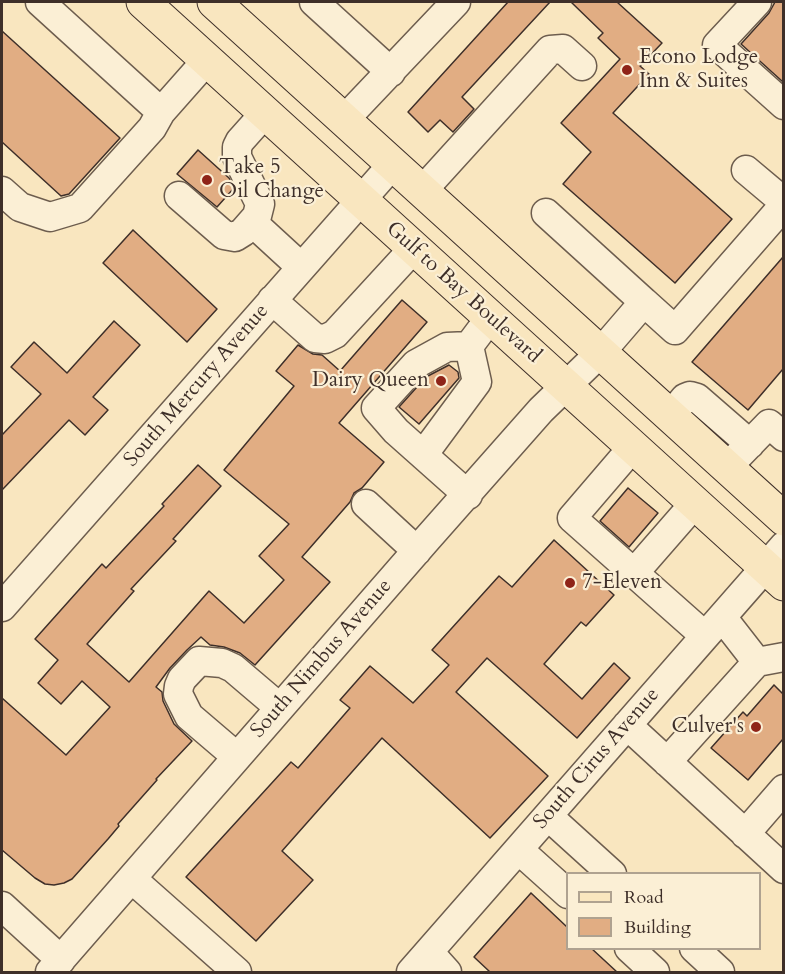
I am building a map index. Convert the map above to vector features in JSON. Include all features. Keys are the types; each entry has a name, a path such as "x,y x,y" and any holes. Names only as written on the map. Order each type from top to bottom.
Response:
{"main road":[{"name":"Gulf to Bay Boulevard","path":"143,2 567,386 632,448 695,503 777,566"},
{"path":"214,2 783,519"}],"street":[{"path":"40,2 161,112"},
{"path":"314,2 391,72"},
{"path":"344,120 456,2"},
{"path":"757,2 717,45 783,105"},
{"path":"422,191 549,50 562,49 582,66"},
{"path":"11,199 50,217 80,208 152,128 161,112 207,60"},
{"path":"179,196 224,235 235,237 252,222 260,209 260,204 237,157 237,147 265,113"},
{"name":"South Mercury Avenue","path":"2,607 392,165"},
{"path":"546,213 675,330 783,204 746,170"},
{"path":"252,222 301,267"},
{"path":"272,300 315,338 326,339 335,334 414,248"},
{"name":"South Nimbus Avenue","path":"56,966 541,410 601,352 644,302"},
{"path":"423,454 477,381 469,346 490,318"},
{"path":"468,495 396,431 376,408 416,364 447,347 469,346"},
{"path":"670,416 685,398 690,396 771,428 727,467"},
{"path":"632,448 572,518 634,573 713,626 770,659 667,762"},
{"path":"634,573 695,503"},
{"path":"366,504 417,551"},
{"name":"South Cirus Avenue","path":"429,966 519,850 713,626 777,566"},
{"path":"237,757 189,716 178,694 178,686 182,679 199,661 222,663 233,668 280,708"},
{"path":"627,725 783,869"},
{"path":"745,834 783,789"},
{"path":"548,816 611,872"},
{"path":"519,850 566,893"},
{"path":"132,879 237,972"},
{"path":"2,906 56,966"},
{"path":"631,950 655,972"},
{"path":"696,950 720,972"}],"building":[{"path":"508,2 550,2 462,97 474,109 453,132 440,120 428,132 408,112"},
{"path":"571,2 617,2 662,43 640,66 649,74 613,113 732,219 675,283 563,184 591,152 561,123 620,59 598,38 603,33"},
{"path":"775,2 783,2 783,82 741,44 769,13"},
{"path":"2,31 120,138 69,194 61,196 2,142"},
{"name":"Take 5 Oil Change","path":"198,150 229,178 234,188 217,207 177,174"},
{"path":"133,230 217,309 187,342 103,263"},
{"path":"783,257 783,369 748,410 692,362"},
{"path":"402,300 427,322 339,423 384,462 362,488 354,493 350,502 302,557 330,582 255,665 240,653 210,645 201,637 187,650 156,687 162,692 163,701 174,724 192,741 156,779 118,824 119,826 72,879 54,885 45,884 35,878 2,850 2,698 66,755 110,707 82,681 61,704 38,683 58,660 35,639 102,564 106,568 164,506 162,504 198,465 221,486 173,539 176,541 131,589 134,591 87,644 129,682 209,591 244,623 284,580 259,556 289,524 224,470 294,386 276,371 298,345 313,354 322,355 340,371"},
{"path":"114,321 140,345 93,397 108,410 85,435 69,420 2,490 2,435 41,394 11,367 34,342 67,373"},
{"path":"449,365 458,372 459,378 419,424 399,407 426,377"},
{"path":"628,488 658,513 629,547 600,521"},
{"path":"554,540 614,595 586,626 581,622 544,664 582,699 614,663 630,678 577,738 487,658 456,692 548,776 490,838 382,738 282,851 313,880 256,941 186,877 291,762 298,768 350,708 340,700 370,666 413,703 449,665 432,650 499,576 512,587"},
{"name":"Culver's","path":"774,685 783,694 783,739 748,780 711,748 743,712 747,716"},
{"path":"531,893 566,926 566,950 593,950 617,972 490,972 474,957"}],"place":[{"name":"Econo Lodge Inn & Suites","path":"627,70"},
{"name":"Take 5 Oil Change","path":"207,180"},
{"name":"Dairy Queen","path":"441,381"},
{"name":"7-Eleven","path":"570,583"},
{"name":"Culver's","path":"756,727"}]}
